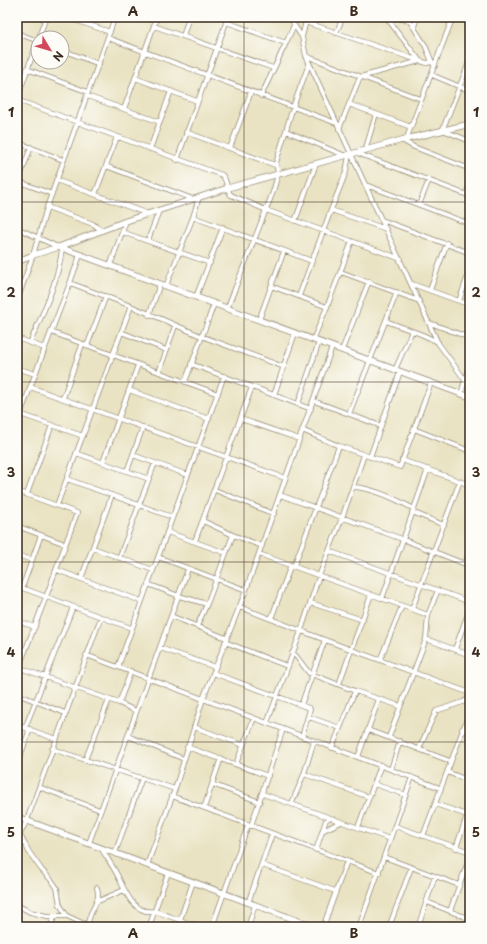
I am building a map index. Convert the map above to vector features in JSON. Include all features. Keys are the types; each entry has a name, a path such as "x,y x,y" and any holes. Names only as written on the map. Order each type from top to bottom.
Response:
{"street":[{"path":"41,30 46,17"},
{"path":"66,17 110,32"},
{"path":"17,301 33,256 37,237 56,180 115,17"},
{"path":"124,109 157,17"},
{"path":"183,36 189,17"},
{"path":"176,160 228,17"},
{"path":"291,17 294,25 302,37 309,64 401,259 438,342 465,380"},
{"path":"302,37 307,17"},
{"path":"336,33 343,17"},
{"path":"386,17 420,61"},
{"path":"396,17 408,19 425,45 434,64"},
{"path":"414,27 417,17"},
{"path":"404,140 411,127 421,99 432,75 434,64 453,17"},
{"path":"226,22 286,44"},
{"path":"305,22 420,61 434,64"},
{"path":"262,96 273,68 294,25"},
{"path":"154,26 273,68"},
{"path":"17,33 30,38"},
{"path":"108,38 336,123"},
{"path":"70,53 99,64"},
{"path":"306,56 421,99"},
{"path":"443,131 470,60"},
{"path":"360,77 420,61"},
{"path":"30,63 17,99 176,160 222,175 226,179 229,193 231,195 295,221 401,259"},
{"path":"227,309 266,210 278,174 275,165 309,64"},
{"path":"28,69 124,109 160,122"},
{"path":"432,75 470,92"},
{"path":"339,129 360,77"},
{"path":"135,78 197,101"},
{"path":"150,150 171,91"},
{"path":"230,148 251,92"},
{"path":"349,104 411,127"},
{"path":"365,151 376,114"},
{"path":"17,262 61,248 101,230 228,188 404,140 470,124"},
{"path":"286,131 351,155 377,162 429,180 468,195 470,184"},
{"path":"443,131 470,141"},
{"path":"186,132 275,165"},
{"path":"95,194 117,137"},
{"path":"404,140 414,147 470,168"},
{"path":"17,142 64,160"},
{"path":"31,147 18,182 52,194"},
{"path":"299,296 351,155"},
{"path":"295,221 316,164"},
{"path":"106,166 196,198"},
{"path":"56,180 148,214"},
{"path":"419,205 429,180"},
{"path":"366,185 470,224"},
{"path":"149,315 179,252 193,217 196,198"},
{"path":"47,207 93,224 101,230"},
{"path":"331,210 387,229"},
{"path":"148,240 159,211"},
{"path":"193,217 312,261"},
{"path":"382,220 470,252"},
{"path":"110,266 126,222"},
{"path":"196,298 223,227"},
{"path":"17,228 61,248 470,397"},
{"path":"122,232 210,263"},
{"path":"298,404 316,341 352,241"},
{"path":"430,290 447,243"},
{"path":"30,343 51,292 60,265 61,248"},
{"path":"259,320 284,251"},
{"path":"17,423 80,255"},
{"path":"459,301 470,270"},
{"path":"341,272 369,281 419,301"},
{"path":"342,350 369,281"},
{"path":"70,283 131,306 175,326 284,367"},
{"path":"412,284 470,305"},
{"path":"271,286 328,307"},
{"path":"349,414 397,292"},
{"path":"63,398 84,345 106,296"},
{"path":"185,382 214,304"},
{"path":"57,505 131,306"},
{"path":"386,321 438,342"},
{"path":"430,323 470,338"},
{"path":"159,372 175,326"},
{"path":"370,456 412,331"},
{"path":"50,332 218,394"},
{"path":"121,332 166,350"},
{"path":"274,395 295,333"},
{"path":"17,338 44,348"},
{"path":"147,865 175,789 203,699 240,607 332,347"},
{"path":"191,364 311,409"},
{"path":"103,462 138,365"},
{"path":"461,394 470,367"},
{"path":"17,368 35,374"},
{"path":"118,667 224,376"},
{"path":"302,430 339,446 399,467 431,383"},
{"path":"30,387 285,478"},
{"path":"195,542 252,387"},
{"path":"129,390 209,419"},
{"path":"314,401 380,426"},
{"path":"20,414 83,436"},
{"path":"241,419 299,439"},
{"path":"27,494 52,425"},
{"path":"127,471 143,427"},
{"path":"414,429 470,450"},
{"path":"270,619 293,566 339,446"},
{"path":"76,453 149,479"},
{"path":"133,455 188,474"},
{"path":"267,723 364,455"},
{"path":"402,460 470,485"},
{"path":"119,558 155,463"},
{"path":"382,599 428,469"},
{"path":"67,479 172,517"},
{"path":"412,609 460,481"},
{"path":"353,487 372,491 403,503 413,510 444,525"},
{"path":"215,490 274,514"},
{"path":"17,491 77,513 57,570 18,667 119,703 136,711"},
{"path":"81,579 112,495"},
{"path":"280,495 402,539 470,566"},
{"path":"203,521 262,546"},
{"path":"17,526 65,544"},
{"path":"167,532 226,553"},
{"path":"22,588 41,535"},
{"path":"197,626 207,604 233,535"},
{"path":"93,548 153,570"},
{"path":"465,564 470,550"},
{"path":"329,551 470,602"},
{"path":"259,554 428,615"},
{"path":"17,555 32,560"},
{"path":"158,557 246,590"},
{"path":"88,843 188,569"},
{"path":"57,570 141,601"},
{"path":"148,584 179,596 207,604"},
{"path":"17,586 131,628"},
{"path":"389,737 426,639 428,615 438,590"},
{"path":"339,684 371,595"},
{"path":"311,603 363,620"},
{"path":"380,660 402,606"},
{"path":"17,765 35,702 73,607"},
{"path":"240,607 470,693"},
{"path":"455,649 470,608"},
{"path":"171,616 287,666"},
{"path":"17,840 27,820 101,617"},
{"path":"17,621 35,627"},
{"path":"426,639 470,655"},
{"path":"301,705 325,640"},
{"path":"160,648 215,667"},
{"path":"292,653 307,671 312,674 354,691 400,706"},
{"path":"86,656 440,788"},
{"path":"119,703 131,672"},
{"path":"213,673 310,709 309,717 302,736"},
{"path":"332,748 354,691"},
{"path":"17,694 65,713"},
{"path":"419,749 437,710 463,702 470,698"},
{"path":"358,757 379,699"},
{"path":"85,760 109,700"},
{"path":"423,836 470,711"},
{"path":"309,717 340,728"},
{"path":"236,764 254,718"},
{"path":"17,725 56,739"},
{"path":"194,727 243,745"},
{"path":"212,927 263,794 283,729"},
{"path":"462,729 470,732"},
{"path":"368,730 450,761"},
{"path":"128,736 184,759"},
{"path":"292,803 304,774 314,741"},
{"path":"391,769 400,741"},
{"path":"187,747 268,776"},
{"path":"52,749 175,789"},
{"path":"204,808 221,758"},
{"path":"358,827 381,765"},
{"path":"447,772 470,780"},
{"path":"304,774 369,797"},
{"path":"115,853 142,778"},
{"path":"359,927 412,778"},
{"path":"212,784 260,802"},
{"path":"374,784 406,795"},
{"path":"39,787 100,810"},
{"path":"263,794 292,803 390,839"},
{"path":"172,796 379,873"},
{"path":"435,804 468,816"},
{"path":"456,848 468,816 470,806"},
{"path":"17,817 315,927"},
{"path":"316,850 327,817"},
{"path":"322,831 341,822"},
{"path":"395,826 470,852"},
{"path":"248,903 272,834"},
{"path":"20,835 29,852 57,888 60,905 67,916"},
{"path":"101,848 134,905 150,911 155,910 199,927"},
{"path":"450,910 470,856"},
{"path":"384,857 459,885"},
{"path":"323,927 347,861"},
{"path":"262,865 335,891"},
{"path":"389,927 411,868"},
{"path":"149,927 168,873"},
{"path":"418,927 435,876"},
{"path":"180,920 194,882"},
{"path":"17,905 30,912 47,916 67,916 89,927 90,915 96,902 98,892 97,888"},
{"path":"96,902 124,890"},
{"path":"426,902 470,918"},
{"path":"248,927 255,905"},
{"path":"50,927 55,916"},
{"path":"290,927 293,919"}]}
